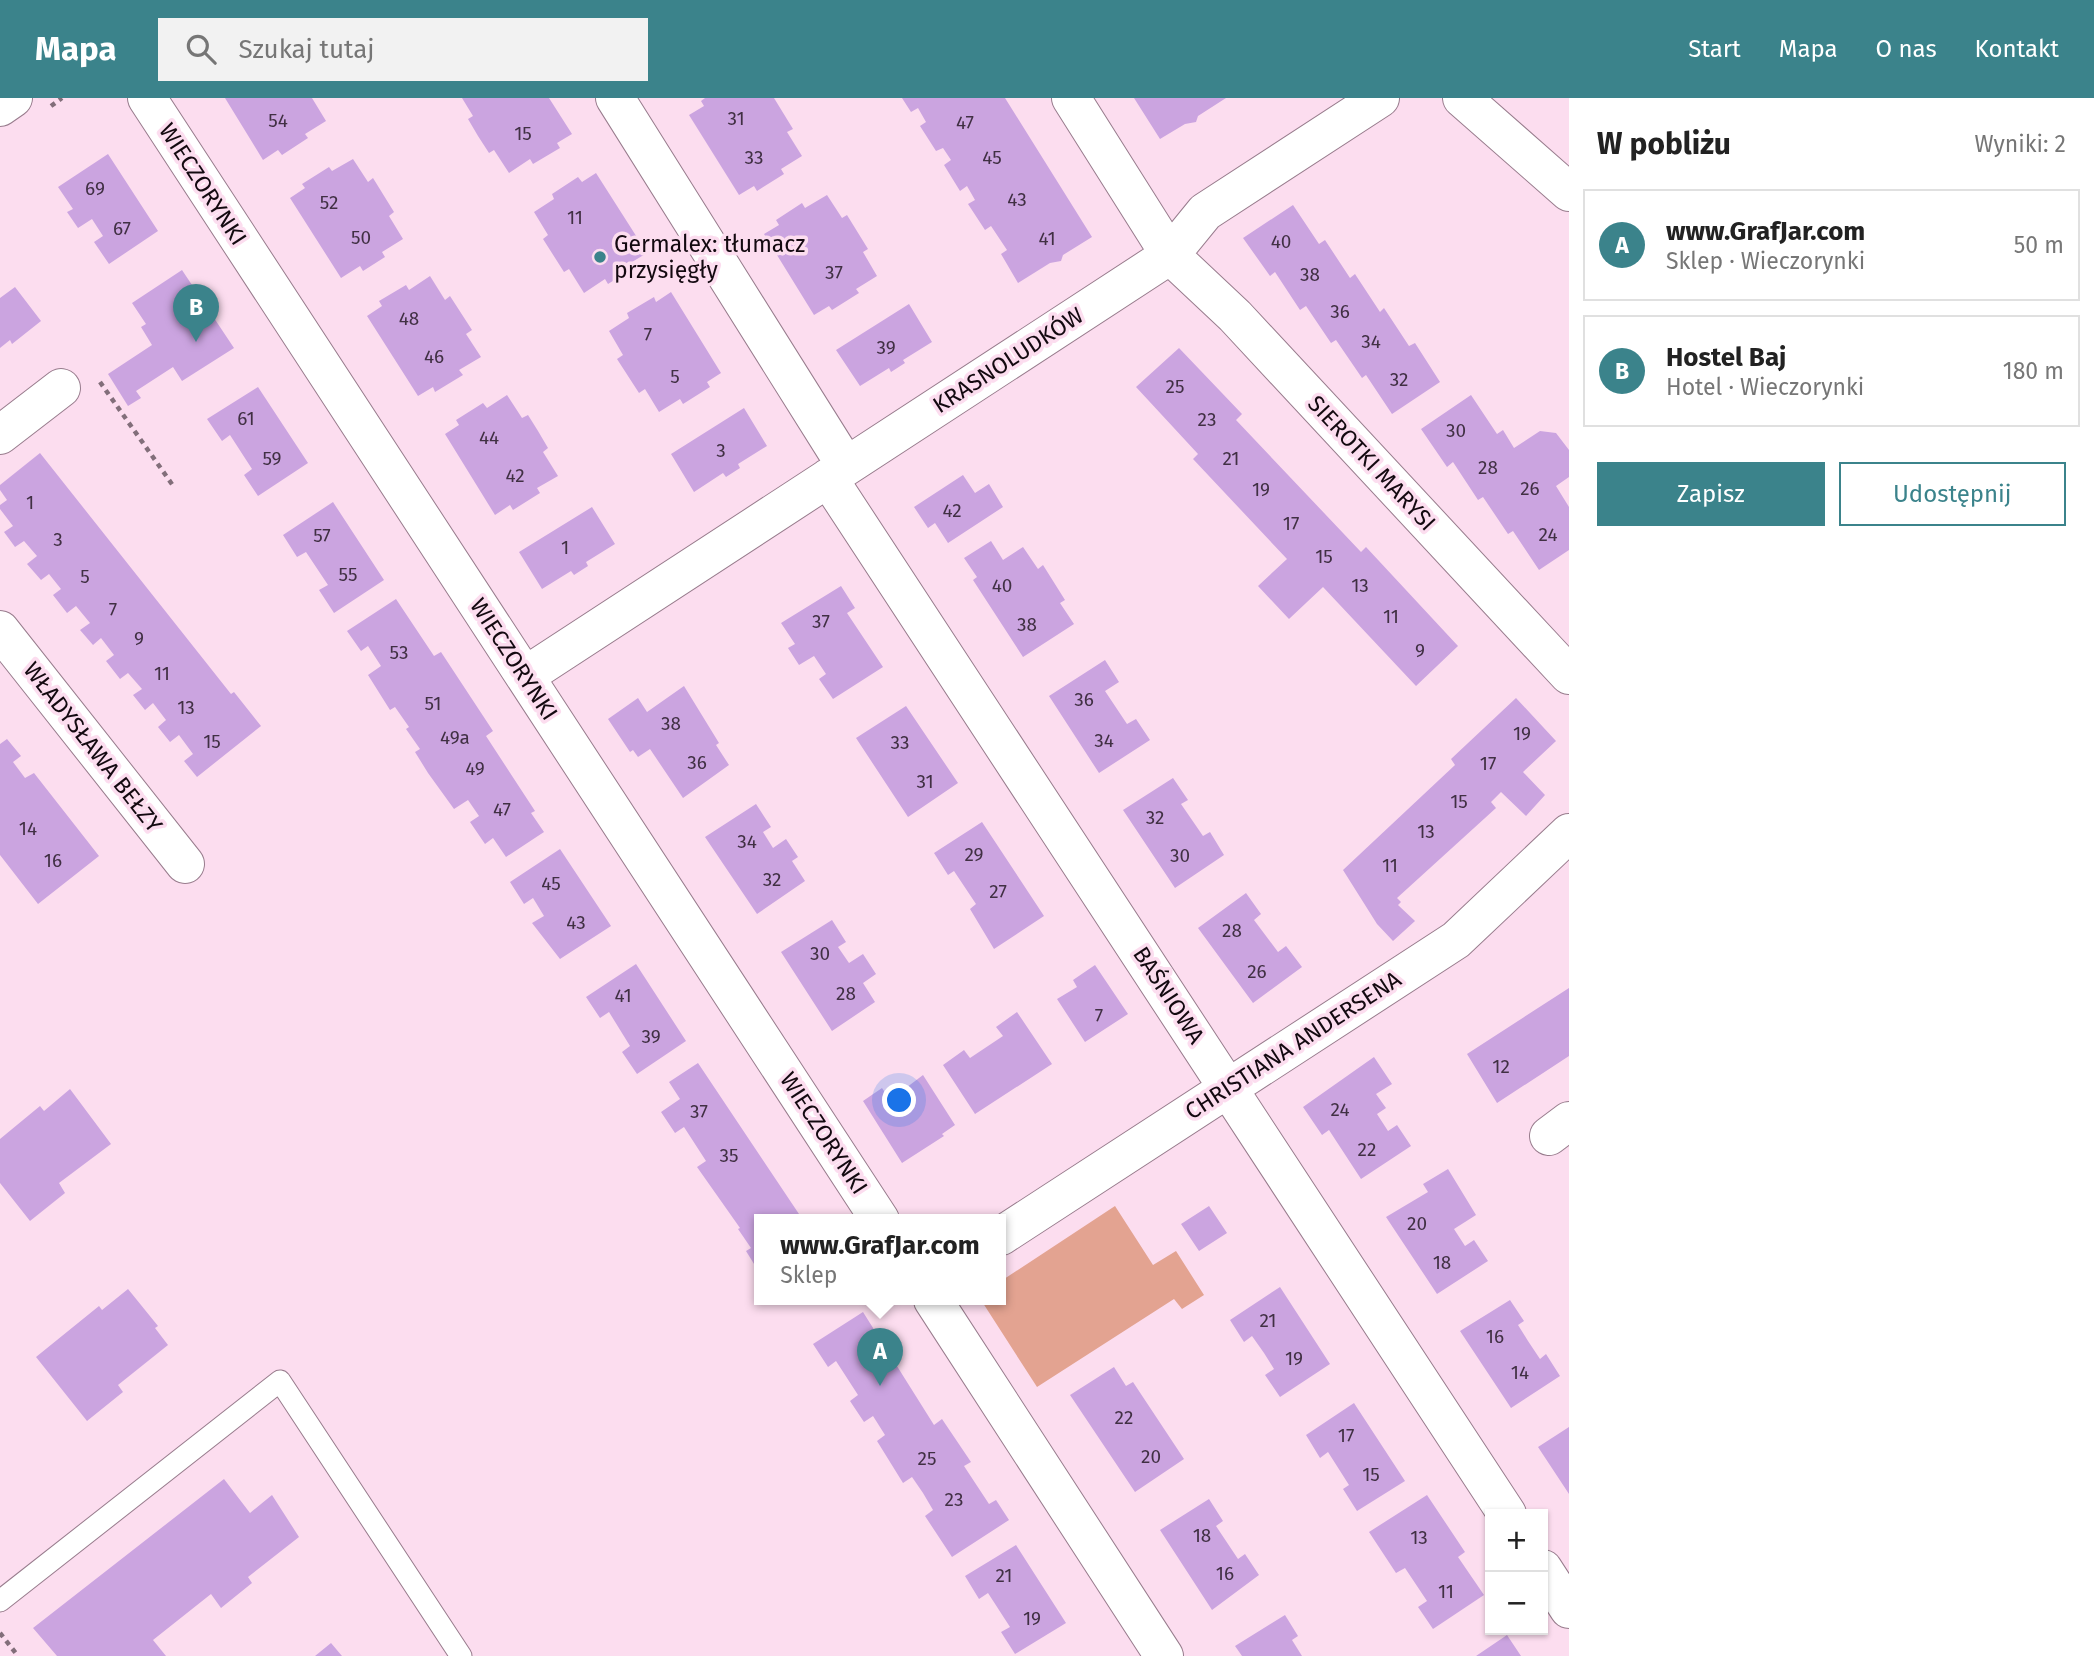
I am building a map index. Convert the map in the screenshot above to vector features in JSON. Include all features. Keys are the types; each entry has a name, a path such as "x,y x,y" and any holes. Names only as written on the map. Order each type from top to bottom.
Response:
{"street":[{"path":"0,107 12,98"},
{"name":"WIECZORYNKI","path":"147,98 876,1214"},
{"path":"615,98 837,472"},
{"path":"1071,98 1170,255"},
{"name":"KRASNOLUDKÓW","path":"525,676 1170,255 1205,212 1380,98"},
{"path":"1462,98 1569,192"},
{"name":"SIEROTKI MARYSI","path":"1170,255 1235,316 1569,675"},
{"path":"0,435 61,388"},
{"name":"BAŚNIOWA","path":"837,472 1229,1087 1504,1509"},
{"name":"WŁADYSŁAWA BEŁZY","path":"0,631 185,864"},
{"name":"CHRISTIANA ANDERSENA","path":"1006,1233 1456,940 1569,833"},
{"path":"936,1305 1164,1656"},
{"path":"1545,1572 1569,1609"}],"lane":[{"path":"0,1601 280,1381 461,1656"}],"path":[{"path":"61,388 101,382 174,487"},
{"path":"0,1633 18,1656"}],"shaded area":[{"path":"1115,1206 1153,1265 1176,1251 1204,1295 1182,1309 1174,1299 1037,1387 984,1305 1006,1305 1006,1278"}],"building":[{"path":"225,98 312,98 326,121 305,134 308,138 282,155 278,150 263,160"},
{"path":"462,98 549,98 572,134 557,143 560,148 533,164 530,159 509,173 494,150 489,153 478,136 468,119 473,116"},
{"path":"705,98 774,98 793,129 787,132 802,156 781,169 784,174 757,191 754,186 739,195 689,115 704,106 701,101"},
{"path":"902,98 1005,98 1092,237 1063,255 1061,261 1050,263 1018,283 1001,254 1007,250 991,226 985,230 968,204 975,200 967,186 960,191 944,165 951,160 943,148 936,151 920,126 926,122 918,108 911,112"},
{"path":"1134,98 1226,98 1198,116 1196,122 1185,124 1160,139"},
{"path":"108,154 158,231 109,264 94,242 103,236 92,219 78,228 67,212 73,209 58,187"},
{"path":"353,159 368,182 373,178 394,212 389,216 403,239 382,252 385,257 363,271 360,266 341,278 290,198 305,188 302,184 329,167 332,171"},
{"path":"596,173 647,253 632,262 635,267 608,284 605,279 584,293 569,269 564,272 543,239 548,235 534,212 554,199 552,194 578,177 582,182"},
{"path":"827,195 842,218 847,215 868,249 863,252 877,276 856,289 859,293 832,310 829,306 814,315 764,234 779,225 776,220 802,203 805,208"},
{"path":"1293,205 1319,244 1325,240 1350,278 1355,274 1380,312 1384,308 1409,346 1415,343 1440,382 1392,414 1366,375 1362,378 1336,340 1331,343 1306,306 1300,310 1275,272 1270,276 1243,238"},
{"path":"182,270 234,348 182,381 173,367 136,391 141,398 128,406 108,374 152,345 141,327 146,324 132,303"},
{"path":"430,276 445,300 450,296 472,330 466,334 481,357 459,370 463,375 435,392 433,387 418,396 367,316 382,306 379,301 406,285 409,290"},
{"path":"15,287 41,321 12,344 10,340 0,348 0,298"},
{"path":"671,292 721,373 707,382 710,387 683,404 680,399 659,412 645,389 639,393 617,359 623,355 609,331 629,318 627,313 654,297 656,302"},
{"path":"909,304 932,342 903,360 905,363 891,372 889,368 860,386 836,350"},
{"path":"1179,348 1242,414 1236,420 1361,552 1366,547 1458,646 1416,686 1323,587 1289,619 1258,586 1287,559 1193,459 1198,454 1136,387"},
{"path":"258,387 308,463 258,496 244,475 252,469 230,435 222,441 207,419"},
{"path":"507,395 522,418 528,415 548,448 543,452 558,476 537,488 540,493 513,510 510,505 495,515 445,434 459,425 456,420 483,403 487,408"},
{"path":"1471,395 1497,434 1503,430 1514,448 1540,431 1556,433 1569,450 1569,477 1556,486 1569,507 1569,550 1539,570 1513,531 1508,534 1483,497 1478,500 1453,462 1447,467 1421,429"},
{"path":"744,408 767,446 738,464 740,468 726,477 723,473 694,492 671,454"},
{"path":"40,453 231,694 234,692 261,726 197,777 184,761 193,754 179,735 170,742 158,727 166,720 153,703 145,710 133,695 142,689 128,673 120,679 106,661 114,655 101,638 93,645 80,630 90,623 76,606 67,613 53,595 61,589 49,574 41,580 27,564 37,556 24,541 15,547 4,532 13,526 0,509 0,505 7,500 0,490 0,485"},
{"path":"963,475 975,493 989,484 1003,507 948,543 935,523 928,528 914,507"},
{"path":"333,502 384,580 334,613 319,590 328,585 306,552 297,557 283,535"},
{"path":"592,507 615,544 586,562 588,566 574,575 571,571 542,589 519,552"},
{"path":"991,541 1003,560 1023,547 1038,569 1043,565 1065,600 1060,603 1074,624 1023,657 973,580 977,577 964,558"},
{"path":"841,586 855,608 847,613 883,667 833,699 819,679 826,674 814,656 799,665 788,648 795,644 781,623"},
{"path":"396,599 434,656 441,652 493,731 486,736 535,811 531,813 544,832 506,857 493,838 485,844 470,822 479,816 468,800 454,809 428,773 415,752 420,749 406,729 409,727 395,707 390,710 368,675 381,666 368,646 361,651 347,631"},
{"path":"1105,660 1119,682 1105,691 1127,724 1136,719 1150,740 1099,773 1049,696"},
{"path":"684,686 719,743 716,745 729,765 683,798 650,749 638,757 633,750 630,752 608,719 638,698 647,712"},
{"path":"1516,698 1556,741 1523,772 1545,795 1526,816 1501,792 1491,802 1496,808 1397,898 1401,902 1398,905 1415,921 1393,941 1377,924 1343,870 1455,765 1451,759"},
{"path":"906,706 958,783 908,817 856,738"},
{"path":"7,739 21,756 13,762 25,778 34,773 99,856 38,904 0,855 0,744"},
{"path":"1173,778 1188,800 1181,804 1203,836 1210,832 1224,855 1175,888 1123,810"},
{"path":"756,804 771,827 763,832 773,848 786,839 798,857 792,861 805,881 757,914 705,837"},
{"path":"982,822 1044,916 994,949 970,909 976,904 954,871 948,875 934,853"},
{"path":"560,849 611,926 560,959 532,923 544,916 533,898 524,904 510,882"},
{"path":"1246,893 1261,914 1254,920 1278,952 1286,946 1302,967 1253,1003 1198,928"},
{"path":"832,920 846,942 838,947 849,963 863,954 876,974 863,983 875,1002 832,1031 781,952"},
{"path":"636,964 686,1041 637,1074 622,1052 630,1046 609,1012 600,1018 586,997"},
{"path":"1095,965 1128,1014 1085,1042 1057,999 1077,987 1073,980"},
{"path":"1569,988 1569,1056 1497,1103 1467,1054"},
{"path":"1017,1012 1052,1064 975,1114 943,1065 964,1050 970,1058 1003,1036 996,1027"},
{"path":"1374,1057 1392,1084 1376,1094 1386,1108 1377,1114 1388,1131 1397,1125 1411,1146 1361,1179 1329,1130 1322,1135 1303,1107"},
{"path":"698,1063 799,1214 754,1214 754,1264 746,1251 751,1248 738,1229 740,1228 697,1167 706,1161 684,1127 675,1133 661,1112 680,1099 669,1082"},
{"path":"923,1075 955,1125 942,1134 944,1136 902,1163 863,1101 882,1088 890,1100"},
{"path":"70,1089 111,1144 59,1183 65,1193 30,1221 0,1183 0,1139 40,1106 44,1111"},
{"path":"1448,1169 1476,1215 1454,1229 1465,1246 1474,1240 1488,1261 1437,1294 1386,1217 1428,1192 1423,1184"},
{"path":"1209,1206 1227,1233 1199,1251 1181,1224"},
{"path":"1280,1287 1330,1364 1280,1397 1265,1375 1274,1369 1264,1353 1252,1336 1244,1342 1230,1320"},
{"path":"128,1289 158,1326 155,1328 168,1345 118,1385 123,1392 87,1421 36,1357 99,1306 102,1310"},
{"path":"1510,1300 1524,1321 1518,1325 1528,1341 1540,1359 1546,1354 1560,1376 1511,1408 1460,1331"},
{"path":"863,1312 934,1425 942,1419 971,1462 964,1466 989,1504 996,1500 1009,1520 952,1557 925,1516 933,1510 923,1493 912,1477 903,1483 877,1441 885,1435 873,1416 864,1422 850,1401 858,1395 836,1361 828,1367 813,1344"},
{"path":"1114,1367 1126,1386 1133,1382 1184,1459 1135,1492 1070,1395"},
{"path":"1354,1403 1405,1481 1357,1511 1343,1489 1349,1485 1328,1452 1320,1458 1306,1435"},
{"path":"1569,1427 1569,1494 1538,1447"},
{"path":"224,1479 250,1513 272,1495 299,1537 248,1577 252,1583 221,1608 211,1594 153,1640 166,1656 57,1656 33,1628"},
{"path":"1427,1495 1465,1552 1458,1557 1484,1595 1433,1629 1418,1607 1427,1601 1405,1568 1396,1573 1369,1532"},
{"path":"1209,1499 1223,1521 1216,1526 1238,1559 1245,1554 1259,1575 1212,1610 1160,1530"},
{"path":"1016,1545 1066,1623 1015,1654 1001,1632 1010,1627 988,1593 979,1599 965,1576"},
{"path":"1285,1615 1298,1636 1292,1640 1302,1656 1242,1656 1235,1646"},
{"path":"1507,1635 1521,1656 1476,1656"},
{"path":"331,1643 342,1656 315,1656"}],"place":[{"name":"Germalex: tłumacz przysięgły","path":"600,257"},
{"name":"Hostel Baj","path":"196,342"},
{"name":"www.GrafJar.com","path":"880,1386"}]}
